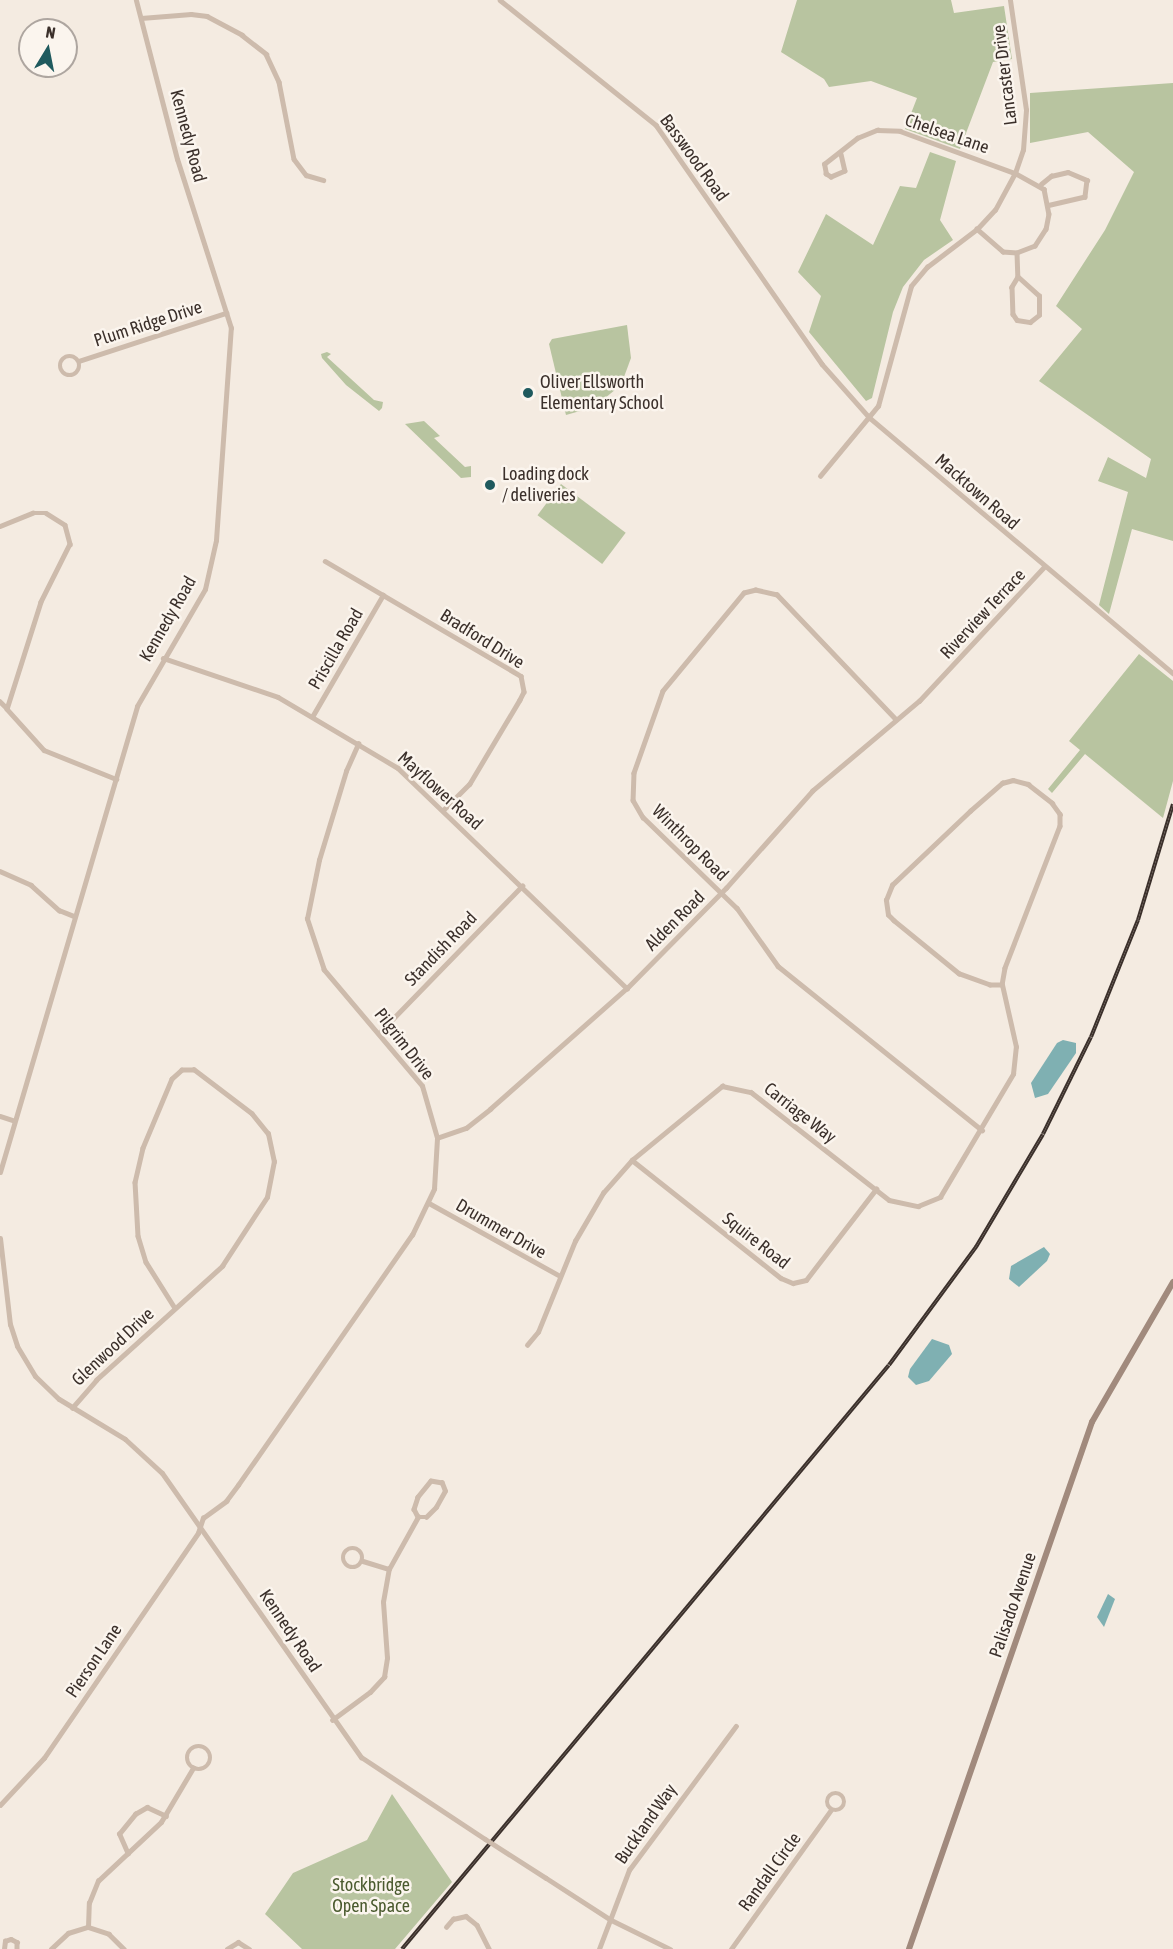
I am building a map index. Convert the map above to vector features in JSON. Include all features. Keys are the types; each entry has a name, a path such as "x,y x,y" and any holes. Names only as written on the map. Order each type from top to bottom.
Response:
{"main road":[{"name":"Palisado Avenue","path":"909,1949 1092,1422 1173,1282"}],"street":[{"name":"Kennedy Road","path":"0,1172 12,1120 144,688 205,589 213,559 232,358 226,313 177,159 136,0"},
{"name":"Basswood Road","path":"500,0 656,125 785,311"},
{"name":"Lancaster Drive","path":"820,476 878,406 911,286 927,267 977,229 995,210 1015,173 1023,150 1026,110 1010,0"},
{"path":"141,18 191,14 207,16 242,34 266,54 279,82 294,159 306,175 323,180"},
{"name":"Chelsea Lane","path":"841,154 845,166 842,175 826,174 825,164 866,133 891,130 1041,184"},
{"path":"977,229 995,248 1017,253 1041,239 1049,205 1041,184 1051,176 1068,172 1087,180 1085,197 1049,205"},
{"path":"1017,253 1018,277 1012,287 1013,314 1017,320 1029,322 1039,315 1039,296 1018,277"},
{"name":"Macktown Road","path":"785,311 822,364 870,418 1173,674"},
{"name":"Plum Ridge Drive","path":"79,361 226,313"},
{"name":"Plum Ridge Drive","path":"64,357 74,357 79,361 79,368 73,375 60,369 64,357"},
{"path":"0,526 33,513 46,513 65,525 70,544 41,602 7,709"},
{"name":"Bradford Drive","path":"325,561 521,676 523,682 520,700 478,772 444,810"},
{"name":"Riverview Terrace","path":"942,678 1044,567"},
{"name":"Winthrop Road","path":"896,720 777,596 756,590 744,592 733,602 663,691 632,791 635,807 721,893 791,979 982,1130"},
{"name":"Priscilla Road","path":"312,717 382,595"},
{"name":"Mayflower Road","path":"163,658 252,685 312,717 398,768 627,988"},
{"name":"Alden Road","path":"438,1138 466,1128 627,988 721,893 818,785 942,678"},
{"path":"0,702 44,750 116,779"},
{"name":"Pilgrim Drive","path":"201,1525 203,1518 226,1501 238,1485 399,1253 429,1203 436,1178 438,1138 422,1086 380,1032 324,970 307,919 316,868 346,771 358,744"},
{"name":"Carriage Way","path":"527,1345 538,1332 561,1276 598,1202 632,1160 711,1092 731,1086 751,1092 889,1200 910,1207 934,1202 948,1189 1014,1074 1016,1060 1002,985 1005,968 1061,819 1052,803 1028,784 1013,780 1002,783 970,811 892,885 886,900 888,915 959,974 1002,985"},
{"path":"0,871 31,885 59,910 74,916"},
{"name":"Standish Road","path":"380,1032 522,886"},
{"name":"Glenwood Drive","path":"72,1408 96,1380 198,1290 238,1245 267,1197 274,1162 272,1142 262,1125 194,1070 182,1071 172,1078 143,1148 135,1182 133,1210 146,1262 175,1308"},
{"path":"0,1116 12,1120"},
{"name":"Squire Road","path":"632,1160 789,1282 806,1280 876,1190"},
{"name":"Drummer Drive","path":"429,1203 561,1276"},
{"name":"Kennedy Road","path":"0,1238 2,1287 9,1324 22,1356 42,1384 72,1408 113,1430 152,1462 201,1525 332,1720 368,1764 611,1920 670,1949"},
{"path":"332,1720 370,1692 384,1677 387,1658 383,1602 389,1569 418,1517 415,1504 426,1486 434,1480 442,1483 445,1491 436,1507 426,1517 418,1517"},
{"name":"Pierson Lane","path":"0,1805 44,1758 201,1525"},
{"path":"355,1548 361,1551 363,1560 353,1568 344,1563 343,1557 348,1549 355,1548"},
{"path":"363,1560 389,1569"},
{"name":"Buckland Way","path":"599,1949 638,1856 736,1726"},
{"path":"195,1746 206,1748 211,1756 209,1765 200,1770 193,1768 188,1762 189,1751 195,1746"},
{"path":"88,1927 95,1885 105,1871 128,1854 166,1816 193,1768"},
{"name":"Randall Circle","path":"731,1949 831,1810 845,1806 840,1793 829,1796 827,1805 831,1810"},
{"path":"128,1854 119,1835 135,1814 146,1807 166,1816"},
{"path":"446,1927 453,1919 466,1916 477,1926 489,1949"},
{"path":"51,1949 68,1933 88,1927 106,1932 124,1949"},
{"path":"4,1949 5,1941 11,1939 16,1942 17,1949"},
{"path":"227,1949 238,1942 249,1949"}],"green space":[{"path":"797,0 951,0 954,13 1004,6 1012,59 993,62 960,149 905,129 917,98 871,81 829,87 824,79 781,52"},
{"path":"1173,83 1173,541 1132,529 1109,614 1099,605 1128,492 1098,481 1108,457 1146,478 1151,459 1039,381 1082,329 1056,306 1105,230 1134,172 1088,132 1030,143 1030,93"},
{"path":"930,152 956,161 940,220 953,240 924,260 903,287 893,312 872,398 866,401 809,332 821,296 798,272 826,214 873,245 900,186 916,188"},
{"path":"627,325 631,358 621,385 594,407 566,415 549,344 552,339"},
{"path":"327,352 331,354 327,357 374,400 383,402 379,411 346,385 322,358 321,354"},
{"path":"424,421 440,436 434,438 465,467 471,466 471,477 461,478 405,424"},
{"path":"561,484 626,533 602,564 538,515"},
{"path":"1139,654 1173,681 1173,781 1163,818 1085,754 1052,793 1048,789 1080,750 1069,741"},
{"name":"Stockbridge Open Space","path":"392,1794 452,1882 395,1949 302,1949 265,1914 293,1873 367,1840"}],"water":[{"path":"1063,1040 1076,1043 1076,1053 1048,1094 1035,1098 1031,1083 1057,1043"},
{"path":"1044,1247 1050,1254 1047,1261 1019,1287 1009,1279 1011,1266"},
{"path":"932,1339 949,1345 952,1354 929,1381 916,1385 908,1377 910,1369"},
{"path":"1108,1594 1115,1599 1104,1627 1097,1617"}],"railway":[{"path":"402,1949 889,1365 976,1247 1043,1134 1091,1037 1138,920 1173,804"}],"place":[{"name":"Oliver Ellsworth Elementary School","path":"528,393"},
{"name":"Loading dock / deliveries","path":"490,485"}]}
